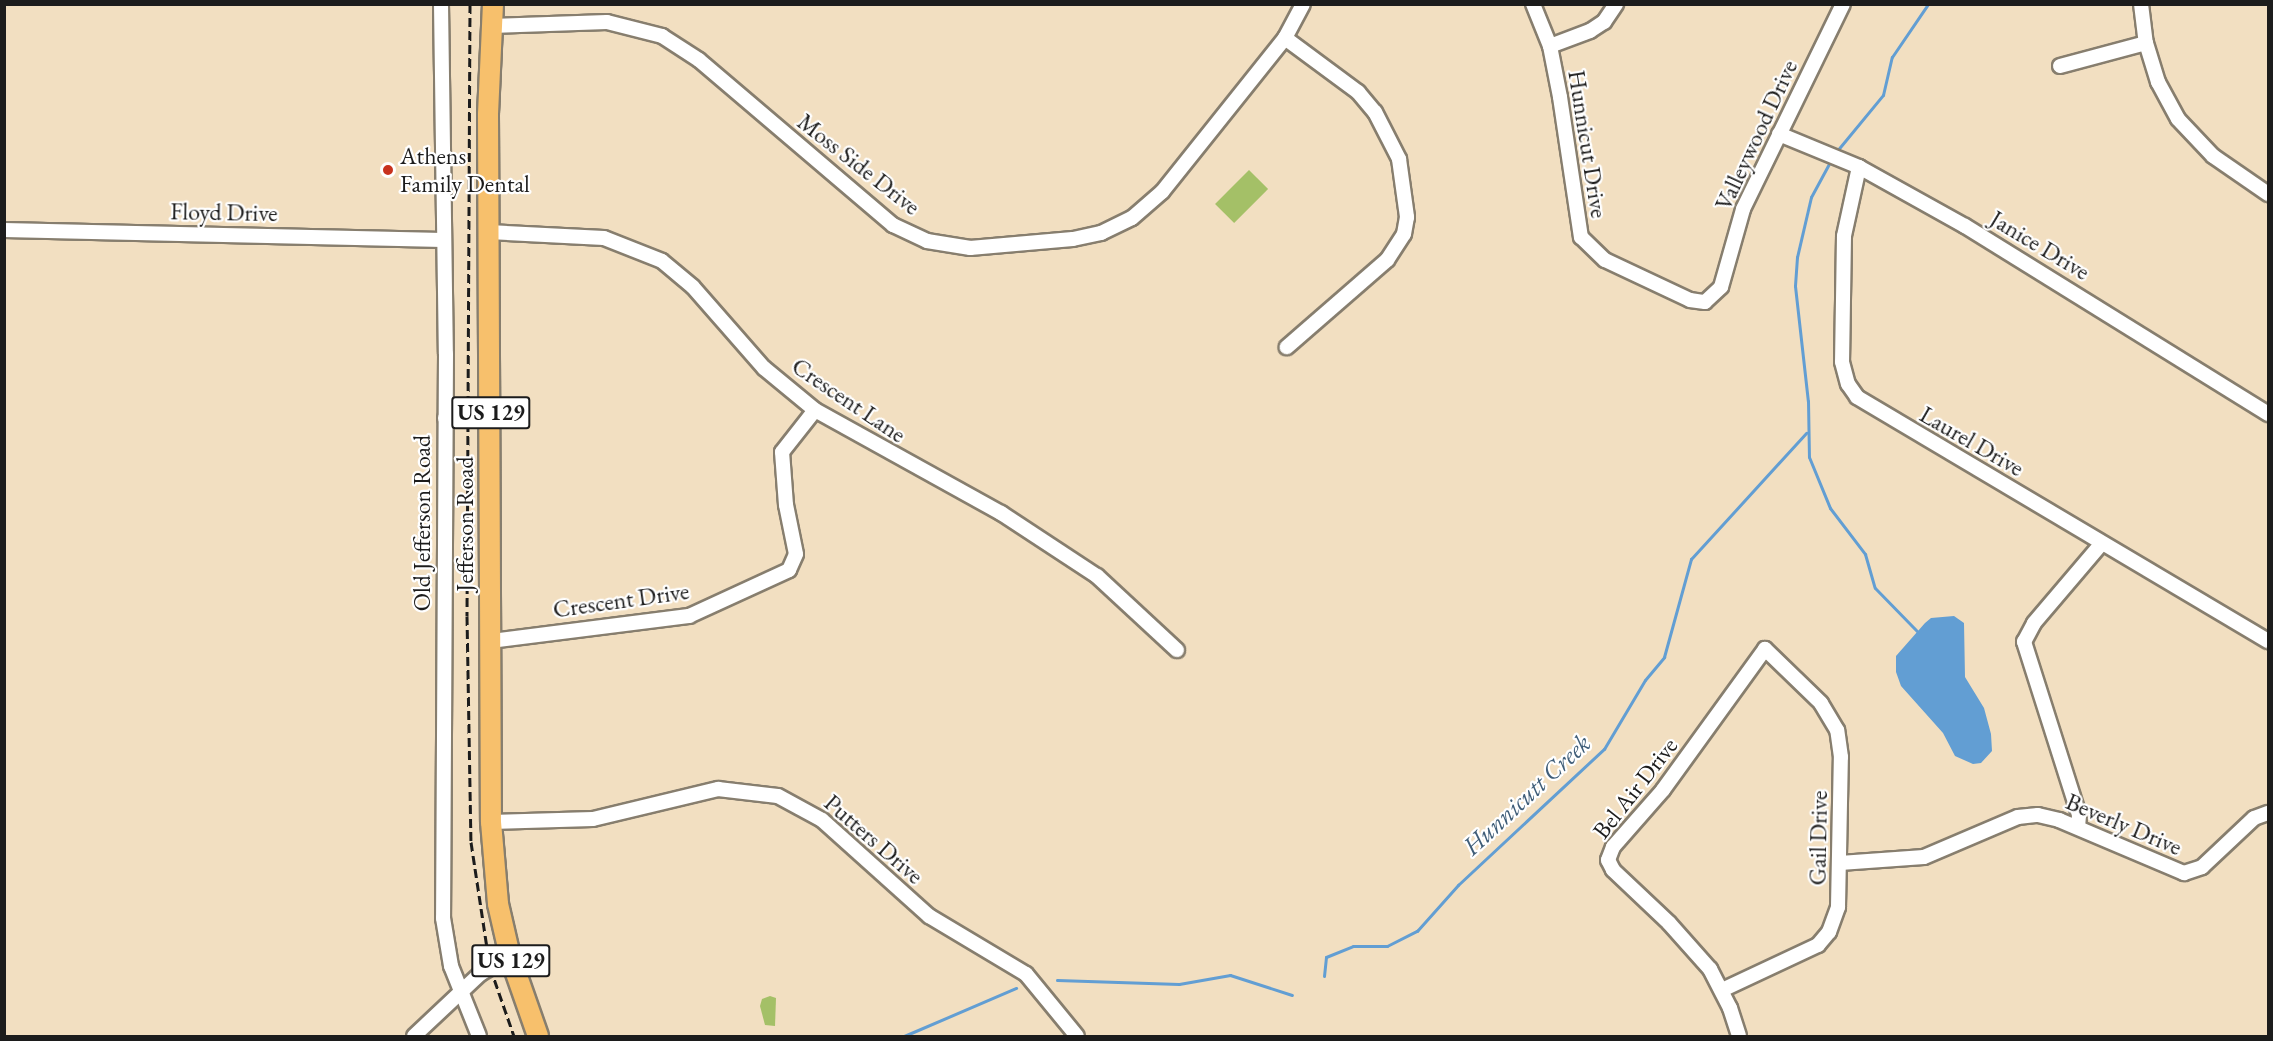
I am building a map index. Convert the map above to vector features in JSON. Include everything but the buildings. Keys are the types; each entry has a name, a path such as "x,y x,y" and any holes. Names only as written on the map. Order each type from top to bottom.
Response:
{"highway":[{"name":"Jefferson Road","path":"493,4 489,232 491,822 498,904 510,956 538,1036"}],"street":[{"name":"Old Jefferson Road","path":"441,4 445,418 442,883 444,934 460,991 479,1036"},
{"name":"Moss Side Drive","path":"491,26 607,22 662,36 699,60 893,225 927,241 970,248 1073,239 1101,233 1132,218 1162,192 1285,38 1303,4"},
{"name":"Hunnicut Drive","path":"1533,4 1550,46 1581,237 1605,260 1690,300"},
{"path":"1550,46 1590,31 1604,22 1616,4"},
{"name":"Valleywood Drive","path":"1690,300 1705,302 1721,287 1743,209 1843,4"},
{"path":"2141,4 2146,43 2158,82 2178,119 2213,156 2268,194"},
{"path":"1285,38 1358,93 1375,112 1399,159 1407,217 1404,234 1387,260 1287,347"},
{"path":"2060,66 2146,43"},
{"name":"Janice Drive","path":"1779,134 1859,167 2015,256 2268,414"},
{"name":"Laurel Drive","path":"1859,167 1845,236 1842,362 1851,390 1863,403 2268,641"},
{"name":"Floyd Drive","path":"4,230 443,240"},
{"name":"Crescent Lane","path":"489,232 604,238 662,261 693,287 764,368 815,410 1001,513 1078,564 1121,594 1177,650"},
{"name":"Crescent Drive","path":"491,640 689,616 789,570 796,554 786,505 782,452 815,410"},
{"path":"445,418 491,418"},
{"path":"2078,827 2079,815 2024,642 2034,623 2102,543"},
{"name":"Gail Drive","path":"1722,990 1802,954 1824,939 1838,907 1841,757 1837,730 1821,703 1765,649"},
{"name":"Bel Air Drive","path":"1739,1036 1722,990 1687,941 1613,870 1608,860 1610,851 1663,790 1765,649"},
{"name":"Putters Drive","path":"491,822 593,819 718,789 778,796 822,820 929,916 1026,974 1077,1036"},
{"name":"Beverly Drive","path":"1840,863 1924,857 2028,815 2049,816 2184,873 2202,867 2254,818 2268,813"},
{"path":"414,1036 460,991 510,956"}],"green space":[{"path":"1249,170 1268,189 1234,223 1215,204"},
{"path":"770,996 776,998 775,1026 765,1025 760,1006 762,999"}],"water":[{"path":"1954,616 1964,623 1965,677 1984,708 1991,734 1992,751 1981,763 1973,764 1955,756 1943,733 1901,686 1896,672 1896,656 1925,623 1931,618"}],"waterway":[{"name":"Hunnicutt Creek","path":"1836,152 1883,95 1892,57 1928,4"},
{"name":"Hunnicutt Creek","path":"1831,160 1811,197 1797,257 1795,286 1808,401 1809,457 1830,508 1865,554 1875,588 1917,631"},
{"name":"Hunnicutt Creek","path":"1324,976 1326,957 1353,946 1387,946 1417,931 1458,885 1604,749 1645,680 1664,657 1691,559 1806,433"},
{"name":"Hunnicutt Creek","path":"1057,980 1179,984 1230,975 1292,995"},
{"name":"Hunnicutt Creek","path":"904,1036 1016,988"}],"railway":[{"path":"470,4 467,616 471,842 490,967 514,1036"}],"place":[{"name":"Athens Family Dental","path":"388,170"}]}
